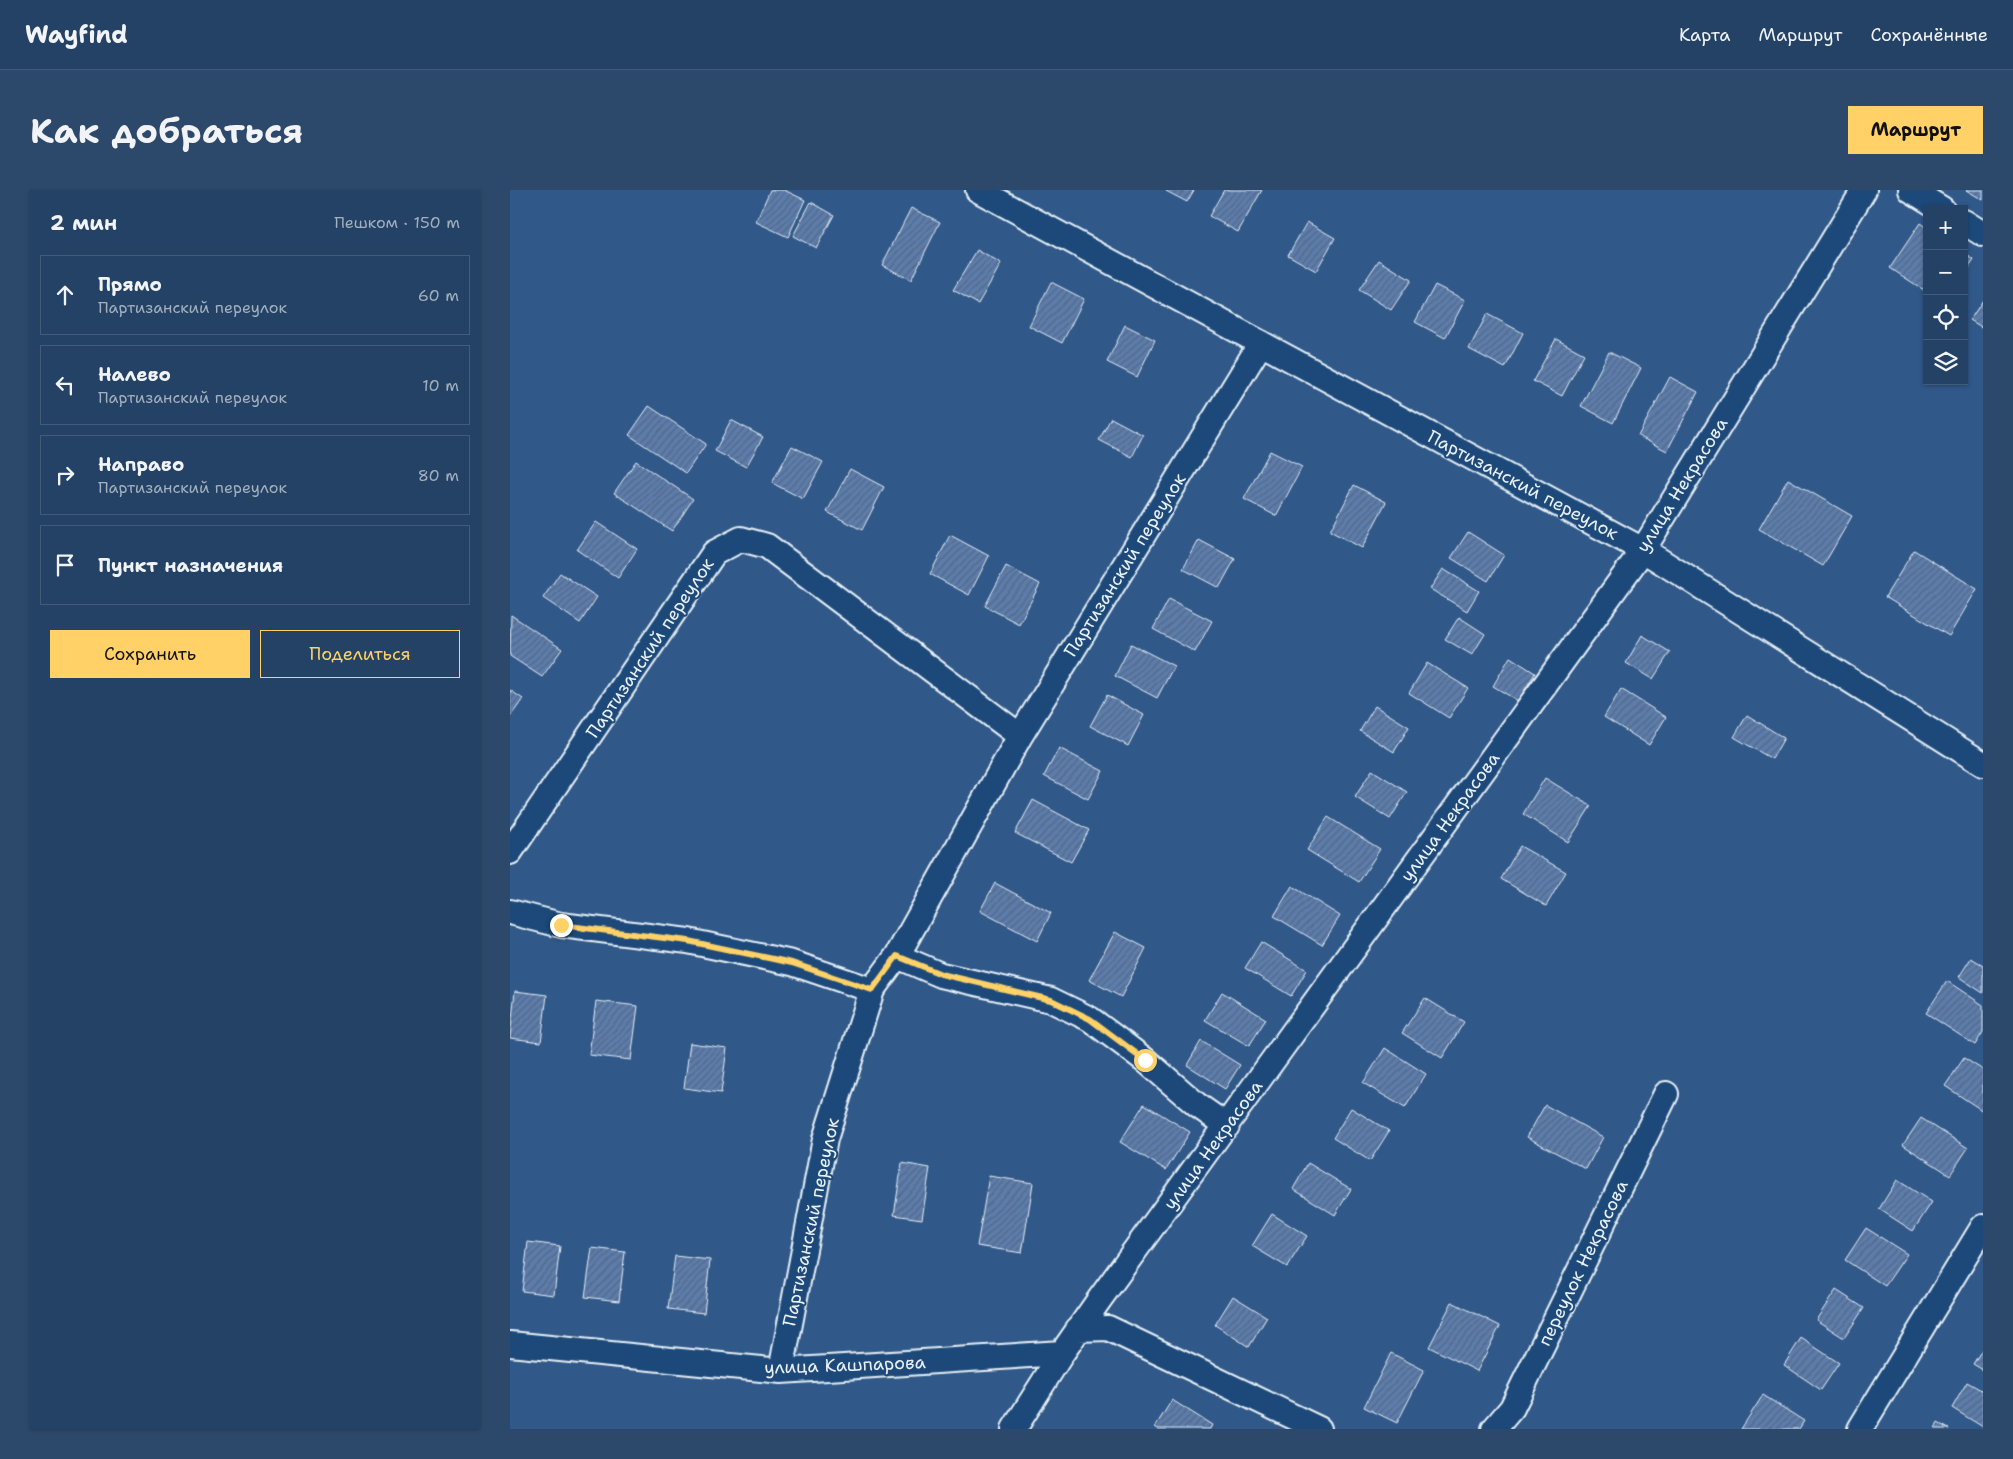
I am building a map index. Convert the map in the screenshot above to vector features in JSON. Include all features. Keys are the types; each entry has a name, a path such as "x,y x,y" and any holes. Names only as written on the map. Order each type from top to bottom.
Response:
{"street":[{"name":"Партизанский переулок","path":"978,190 1642,550 1983,764"},
{"name":"улица Некрасова","path":"1014,1429 1078,1329 1227,1126 1642,550 1864,190"},
{"path":"1911,190 1935,205"},
{"path":"1968,225 1983,234"},
{"name":"Партизанский переулок","path":"781,1371 825,1139 872,990 897,956 1020,736 1261,343"},
{"name":"Партизанский переулок","path":"510,852 714,554 741,539 767,546 1020,736"},
{"path":"510,912 561,925 688,941 792,963 872,990"},
{"path":"897,956 941,974 1051,1000 1090,1019 1145,1060 1227,1126"},
{"name":"переулок Некрасова","path":"1494,1429 1512,1408 1666,1094"},
{"path":"1860,1429 1983,1227"},
{"path":"1078,1329 1108,1328 1318,1429"},
{"name":"улица Кашпарова","path":"510,1344 781,1371 1062,1353"}],"building":[{"path":"770,190 784,190 805,200 788,237 756,222"},
{"path":"1167,190 1194,190 1187,202"},
{"path":"1224,190 1262,190 1238,232 1209,216"},
{"path":"1966,190 1983,190 1983,200"},
{"path":"811,202 834,215 816,248 793,236"},
{"path":"911,208 940,222 911,280 882,265"},
{"path":"1307,222 1335,238 1316,271 1288,255"},
{"path":"1920,223 1923,225 1923,289 1890,268"},
{"path":"977,250 1001,264 978,304 953,290"},
{"path":"1968,256 1974,260 1968,269"},
{"path":"1379,260 1411,280 1391,310 1359,290"},
{"path":"1051,282 1084,299 1062,343 1029,326"},
{"path":"1435,285 1465,300 1445,338 1415,322"},
{"path":"1983,300 1983,328 1970,320"},
{"path":"1487,314 1523,333 1505,368 1469,349"},
{"path":"1125,325 1155,340 1137,377 1107,362"},
{"path":"1556,339 1584,354 1562,396 1533,381"},
{"path":"1609,352 1641,368 1613,423 1581,406"},
{"path":"1670,377 1698,392 1667,451 1638,436"},
{"path":"649,406 706,444 686,473 629,435"},
{"path":"1111,418 1143,435 1132,457 1099,440"},
{"path":"731,420 763,437 746,467 715,451"},
{"path":"792,446 823,462 803,499 772,483"},
{"path":"1270,451 1302,467 1276,516 1244,499"},
{"path":"636,461 693,499 672,531 614,493"},
{"path":"850,469 884,487 862,530 827,512"},
{"path":"1788,479 1852,516 1823,566 1759,529"},
{"path":"1354,485 1386,502 1362,548 1330,531"},
{"path":"596,522 637,549 618,578 577,550"},
{"path":"1468,532 1504,555 1488,581 1451,558"},
{"path":"950,535 989,556 969,595 930,574"},
{"path":"1199,540 1235,559 1219,588 1183,569"},
{"path":"1914,550 1977,589 1949,636 1885,597"},
{"path":"1006,566 1040,584 1019,624 985,606"},
{"path":"1443,569 1479,591 1467,611 1430,589"},
{"path":"560,573 597,597 580,623 543,598"},
{"path":"1169,599 1212,621 1195,652 1153,629"},
{"path":"511,615 562,649 542,677 510,656"},
{"path":"1459,617 1485,634 1472,655 1445,639"},
{"path":"1642,635 1670,652 1653,679 1626,663"},
{"path":"1131,644 1174,666 1157,698 1115,676"},
{"path":"1510,657 1535,673 1518,701 1493,686"},
{"path":"1427,663 1468,688 1449,718 1409,693"},
{"path":"1621,689 1666,717 1649,745 1604,717"},
{"path":"510,690 523,699 510,717"},
{"path":"1107,695 1144,715 1128,746 1090,726"},
{"path":"1375,706 1409,727 1394,752 1360,731"},
{"path":"1747,715 1784,738 1772,759 1734,737"},
{"path":"1059,748 1103,771 1088,799 1044,776"},
{"path":"1372,770 1407,792 1390,819 1355,797"},
{"path":"1545,778 1591,806 1568,842 1523,814"},
{"path":"1033,800 1089,830 1071,862 1015,833"},
{"path":"1328,817 1380,849 1359,882 1307,850"},
{"path":"1520,846 1566,872 1546,906 1501,879"},
{"path":"995,883 1051,913 1037,941 980,911"},
{"path":"1292,886 1340,916 1322,945 1274,916"},
{"path":"1115,932 1146,948 1121,997 1089,980"},
{"path":"1261,942 1307,970 1291,996 1245,968"},
{"path":"1971,958 1983,965 1983,993 1959,977"},
{"path":"1947,981 1983,1005 1983,1032 1975,1045 1926,1013"},
{"path":"515,991 547,995 541,1042 510,1038"},
{"path":"1222,992 1266,1019 1249,1046 1205,1020"},
{"path":"1425,998 1464,1022 1442,1058 1402,1033"},
{"path":"596,1001 638,1006 631,1060 589,1055"},
{"path":"1201,1041 1240,1065 1225,1089 1187,1065"},
{"path":"690,1043 727,1048 721,1093 684,1088"},
{"path":"1385,1048 1426,1074 1405,1108 1363,1083"},
{"path":"1964,1058 1983,1070 1983,1111 1945,1086"},
{"path":"1144,1104 1190,1132 1166,1170 1120,1142"},
{"path":"1545,1105 1603,1137 1586,1169 1527,1137"},
{"path":"1351,1108 1389,1131 1370,1161 1333,1138"},
{"path":"1921,1118 1968,1148 1950,1175 1903,1145"},
{"path":"902,1163 930,1168 922,1219 894,1215"},
{"path":"1308,1163 1351,1189 1335,1215 1293,1189"},
{"path":"989,1176 1033,1183 1022,1253 977,1246"},
{"path":"1897,1180 1932,1202 1913,1231 1879,1209"},
{"path":"1272,1214 1307,1236 1287,1267 1252,1246"},
{"path":"1866,1228 1907,1254 1885,1286 1845,1260"},
{"path":"528,1242 560,1246 554,1295 522,1291"},
{"path":"592,1248 625,1252 619,1301 585,1297"},
{"path":"675,1256 710,1260 704,1313 668,1309"},
{"path":"1836,1290 1864,1308 1844,1338 1816,1320"},
{"path":"1233,1296 1267,1317 1249,1347 1215,1325"},
{"path":"1452,1302 1500,1326 1477,1371 1429,1347"},
{"path":"1801,1338 1839,1363 1821,1390 1784,1365"},
{"path":"1983,1348 1983,1370 1973,1364"},
{"path":"1391,1353 1424,1370 1397,1423 1364,1407"},
{"path":"1967,1382 1983,1391 1983,1427 1952,1408"},
{"path":"1763,1395 1804,1421 1799,1429 1741,1429"},
{"path":"1172,1400 1212,1425 1210,1429 1158,1429 1155,1427"},
{"path":"1938,1423 1949,1429 1935,1429"}],"route":[{"path":"561,925 688,941 792,963 872,990 897,956 941,974 1051,1000 1090,1019 1145,1060"}]}
